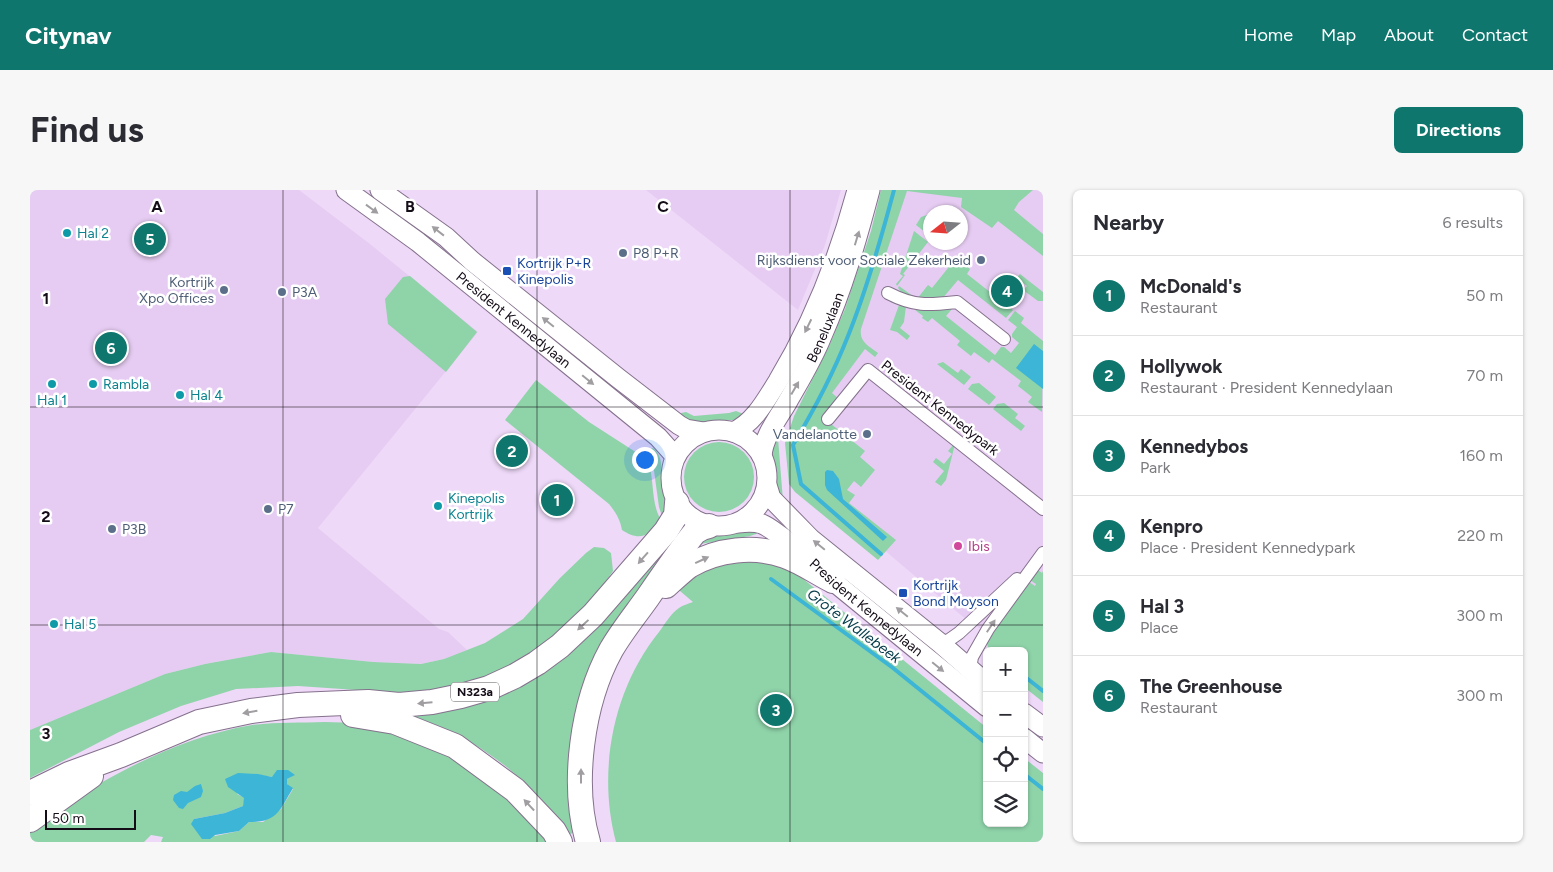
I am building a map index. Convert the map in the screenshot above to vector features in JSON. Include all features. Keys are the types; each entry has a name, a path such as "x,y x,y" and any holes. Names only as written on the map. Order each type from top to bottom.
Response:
{"highway":[{"name":"N323a","path":"298,705 368,702 399,705 432,702 470,694 515,676 560,646 593,615 666,531 676,516 677,503"},
{"path":"588,842 582,805 580,775 588,714 596,685 611,650 637,612 695,532 709,526"},
{"path":"637,612 690,566 724,552 746,550 775,553 793,560 833,581"},
{"path":"30,793 69,774 121,755 199,722 251,711 298,705 395,722 455,746 515,790 554,831 560,842"},
{"path":"30,820 121,755"}],"main road":[{"name":"President Kennedylaan","path":"346,190 418,242 528,330 658,436 675,456"},
{"name":"President Kennedylaan","path":"380,190 440,232 472,261 679,425 686,429 704,432"},
{"name":"Beneluxlaan","path":"733,432 744,426 754,417 786,367 807,329 835,259 856,190"},
{"name":"Beneluxlaan","path":"762,456 762,450 767,437 801,379 822,336 842,286 870,190"},
{"path":"713,430 733,432 750,441 762,456 767,475 767,485 764,494 754,511 738,523 728,526 709,526 691,518 677,503 673,494 670,475 675,456 687,441 704,432 713,430"},
{"name":"President Kennedylaan","path":"767,485 771,498 775,503 811,539 940,643 983,680"},
{"name":"President Kennedylaan","path":"738,523 753,522 767,526 810,559 833,581 983,704"},
{"path":"1028,716 1043,728"},
{"path":"1028,741 1043,753"}],"street":[{"path":"888,294 922,305 957,302 1004,339"},
{"name":"President Kennedypark","path":"828,419 868,370 1043,509"},
{"path":"940,643 949,640 959,633 1039,558"},
{"path":"970,669 970,662 976,648 1039,558"}],"shaded area":[{"path":"30,190 299,190 370,244 478,332 318,528 439,629 448,632 467,650 444,659 421,664 373,662 271,652 205,664 165,674 30,730"},
{"path":"646,190 841,190 825,245 798,310"},
{"path":"899,190 1043,190 1043,677 1028,656 1028,647 1014,647 995,639 962,616 804,482 797,447"}],"green space":[{"path":"881,190 1033,190 1019,202 1014,210 1043,234 1043,256 998,221 992,228 968,212 968,205 961,205 962,198 907,191 861,329 863,340 878,353 875,357 865,349 832,393 839,399 831,424 865,451 860,457 875,470 861,487 854,481 847,490 855,495 849,503 896,540 878,560 795,492 789,484 785,443 794,416 830,344 845,309 871,231"},
{"path":"923,216 923,230 916,225"},
{"path":"914,231 923,238 923,248 903,274 905,275 897,286 896,284 903,276 900,274"},
{"path":"956,258 970,269 967,274 995,296 999,292 1013,303 1010,307 1013,310 1006,318 958,280 942,299 917,300 912,299 898,288 899,286 917,299 928,285 932,288"},
{"path":"1020,274 1043,292 1043,301 1038,301 1023,290 1027,286 1016,278"},
{"path":"410,276 477,332 446,372 388,324 385,299 403,277"},
{"path":"890,301 906,306 904,322 900,328 910,336 907,340 897,332 890,330 899,305"},
{"path":"952,309 946,316 995,355 1001,347 1004,347 1011,353 1019,343 1012,337 1017,327 1008,320 1015,311 1024,318 1021,323 1043,341 1042,412 1028,402 1032,397 1018,386 1021,381 992,359 989,363 974,352 971,356 957,345 960,341 932,318 928,322 915,310"},
{"path":"943,362 958,373 961,369 971,377 964,385 937,364"},
{"path":"536,380 589,422 648,460 654,501 663,523 644,536 628,534 622,530 617,516 609,504 505,420"},
{"path":"979,383 996,397 989,405 968,389 972,384"},
{"path":"1004,403 1018,414 1015,418 1025,426 1021,431 993,409 997,404"},
{"path":"736,411 746,415 736,420 714,420 697,424 677,417 681,413 686,412 694,416"},
{"path":"776,437 778,438 783,501 775,487 776,471 772,448"},
{"path":"726,442 739,448 748,457 752,463 754,477 752,491 744,502 733,510 712,512 705,510 694,502 686,491 684,470 686,463 694,452 705,444"},
{"path":"955,444 946,480 941,486 935,482 944,471 933,462 936,458 944,464 952,454 948,451"},
{"path":"653,448 661,461 661,481 667,506 662,516 659,507 651,449"},
{"path":"749,527 762,528 756,534 750,536 700,544 696,543 709,534 726,534"},
{"path":"673,531 681,537 618,625 573,821 573,833 570,834 537,794 498,760 454,733 406,714 503,692"},
{"path":"594,547 604,548 611,553 613,571 602,587 579,613 551,638 531,654 502,671 470,682 437,689 401,693 298,686 236,689 181,706 119,732 30,778 30,730 165,674 205,664 271,652 373,662 421,664 444,659 485,643 523,619 560,578"},
{"path":"744,562 759,562 788,570 802,578 983,725 983,827 1028,827 1028,761 1043,773 1043,842 616,842 608,787 609,759 620,705 630,679 643,654 673,613 693,602 673,585 713,567"},
{"path":"1038,570 1042,573 1043,571 1043,702 1028,690 1028,647 988,647 985,643 1029,582 1035,586 1036,584 1030,580"},
{"path":"325,722 358,723 424,743 466,764 500,788 549,842 161,842 163,837 151,835 144,842 30,842 30,832 35,827 83,794 135,765 173,748 212,734 252,725","holes":["252,774 272,777 294,775 287,779 287,784 293,789 281,809 263,822 249,822 239,831 215,836 194,819 225,813 243,806 245,798 237,794"]}],"water":[{"path":"1034,344 1043,351 1043,389 1016,368"},
{"path":"827,470 833,471 839,479 843,499 887,537 883,541 827,490 825,472"},
{"path":"277,770 288,770 295,775 287,779 287,784 293,788 277,814 266,820 249,822 239,831 215,835 210,839 202,839 191,824 194,819 225,813 243,806 244,798 228,787 225,779 238,773 272,777"},
{"path":"201,784 203,791 201,797 188,803 183,809 179,808 173,800 174,795 181,791 187,792"}],"waterway":[{"path":"881,554 801,484 793,445 823,392 848,336 873,264 894,190"},
{"name":"Grote Wallebeek","path":"771,579 893,668 983,741"},
{"path":"1028,679 1043,691"},
{"path":"1028,777 1043,789"}],"place":[{"name":"Hal 2","path":"67,233"},
{"name":"Hal 3","path":"150,239"},
{"name":"P8 P+R","path":"623,253"},
{"name":"Rijksdienst voor Sociale Zekerheid","path":"981,260"},
{"name":"Kortrijk P+R Kinepolis","path":"507,271"},
{"name":"Kortrijk Xpo Offices","path":"224,290"},
{"name":"Kenpro","path":"1007,291"},
{"name":"P3A","path":"282,292"},
{"name":"The Greenhouse","path":"111,348"},
{"name":"Hal 1","path":"52,384"},
{"name":"Rambla","path":"93,384"},
{"name":"Hal 4","path":"180,395"},
{"name":"Vandelanotte","path":"867,434"},
{"name":"Hollywok","path":"512,451"},
{"name":"McDonald's","path":"557,500"},
{"name":"Kinepolis Kortrijk","path":"438,506"},
{"name":"P7","path":"268,509"},
{"name":"P3B","path":"112,529"},
{"name":"Ibis","path":"958,546"},
{"name":"Kortrijk Bond Moyson","path":"903,593"},
{"name":"Hal 5","path":"54,624"},
{"name":"Kennedybos","path":"776,710"}]}
